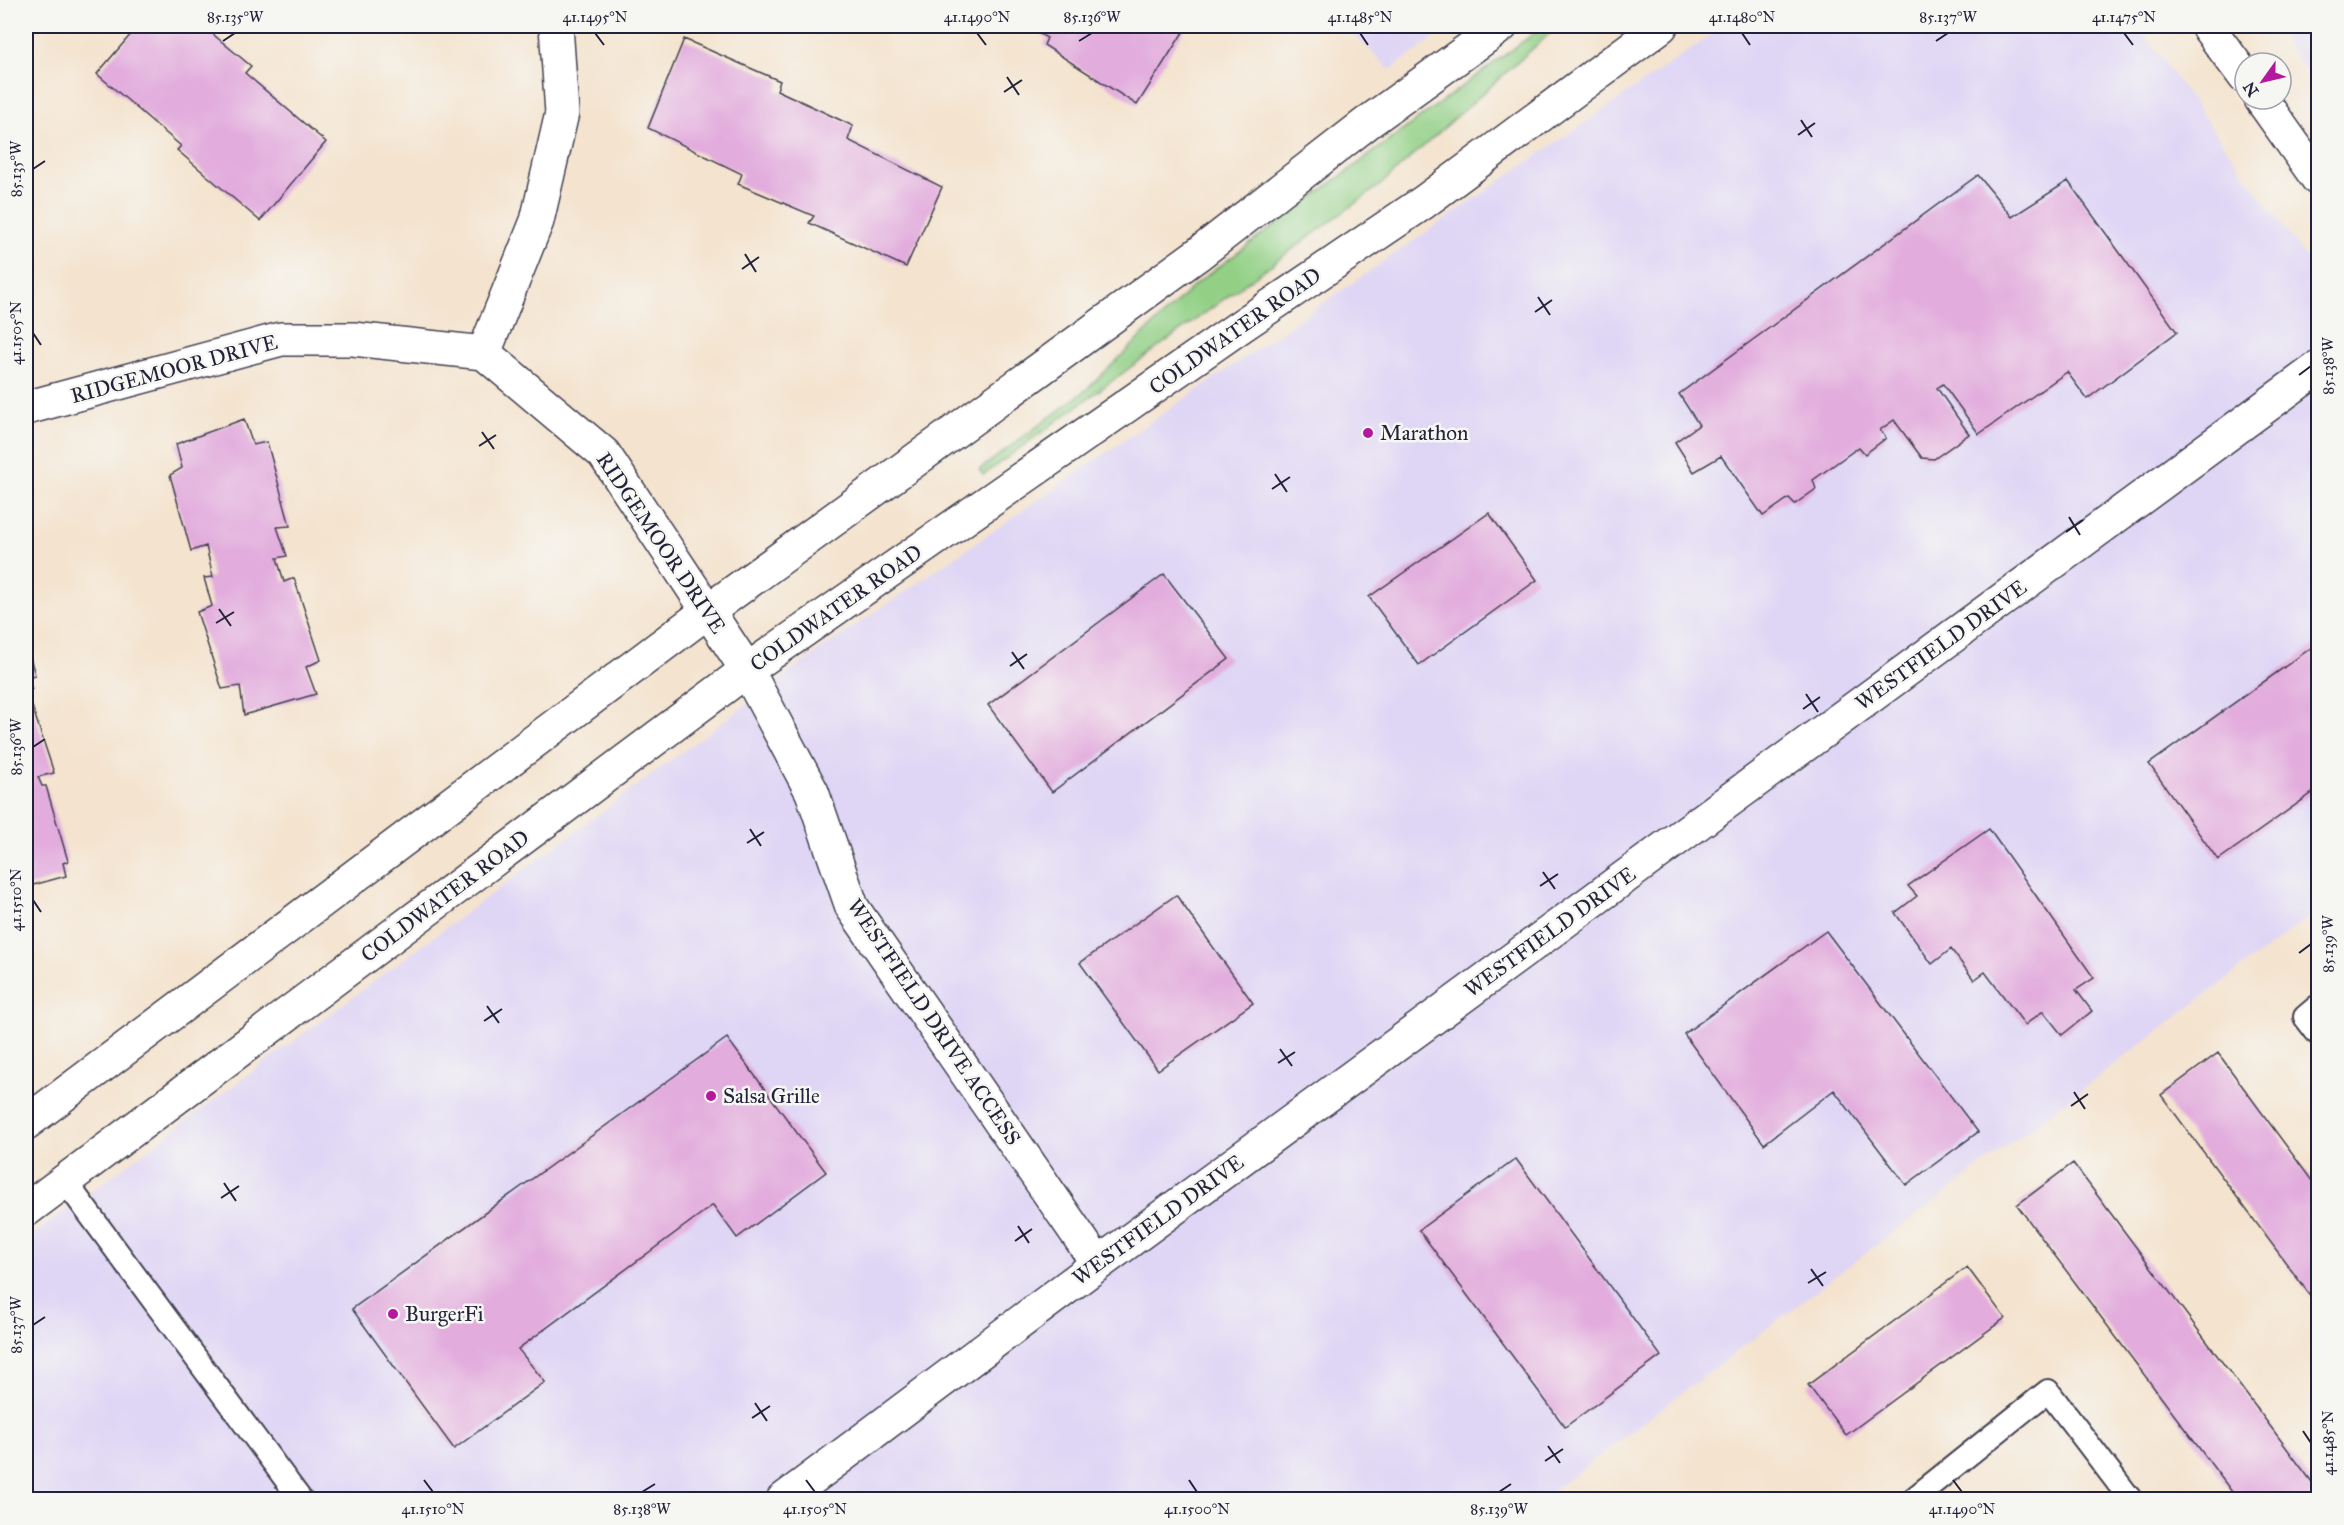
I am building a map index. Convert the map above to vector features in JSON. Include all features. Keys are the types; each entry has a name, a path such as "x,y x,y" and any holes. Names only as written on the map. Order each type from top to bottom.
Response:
{"main road":[{"path":"484,353 537,221 562,113 556,26"},
{"path":"26,1123 708,611 1197,255 1367,123 1501,26"},
{"name":"COLDWATER ROAD","path":"26,1210 747,670 1240,326 1424,202 1661,26"},
{"path":"2208,26 2233,60"},
{"path":"2270,111 2319,179"},
{"name":"RIDGEMOOR DRIVE","path":"26,408 281,339 353,339 484,353 604,454 747,670"},
{"name":"WESTFIELD DRIVE","path":"783,1500 1098,1264 2319,368"},
{"name":"WESTFIELD DRIVE ACCESS","path":"747,670 812,792 852,907 1098,1264"}],"lane":[{"path":"2319,1006 2305,1017 2319,1034"},
{"path":"65,1181 301,1500"},
{"path":"1912,1500 2048,1391 2131,1500"}],"shaded area":[{"path":"1346,26 1451,26 1390,70"},
{"path":"1725,26 2138,26 2318,275 2318,910 1542,1499 26,1500 26,1240 806,660"},
{"path":"2274,26 2318,26 2318,87 2293,51"}],"green space":[{"path":"1544,26 1558,26 1379,186 983,475 979,470 1086,390 1198,282"}],"building":[{"path":"138,26 203,26 251,66 245,73 326,142 260,221 177,150 181,146 97,74"},
{"path":"1026,26 1187,26 1137,105 1044,45 1047,38"},
{"path":"684,39 780,81 777,90 853,126 848,140 942,187 906,267 809,223 814,216 738,184 742,174 648,128"},
{"path":"1978,175 2012,217 2068,181 2177,332 2087,399 2067,372 1979,434 1943,384 1937,388 1969,434 1934,459 1922,458 1894,420 1880,430 1886,438 1865,454 1859,447 1813,480 1816,489 1795,504 1789,498 1763,516 1721,456 1694,472 1675,442 1699,425 1679,394"},
{"path":"244,419 253,445 267,442 290,526 277,527 287,556 277,558 284,582 294,578 321,660 306,667 316,694 244,715 240,686 222,689 197,612 212,606 204,578 213,577 206,546 191,551 170,475 182,468 176,444"},
{"path":"1489,513 1537,580 1419,665 1369,597"},
{"path":"1164,574 1229,659 1052,792 988,705"},
{"path":"26,643 35,675 27,677 32,689 27,691 54,773 38,777 42,786 46,786 68,861 63,863 66,876 26,887"},
{"path":"2318,643 2318,789 2218,860 2149,764"},
{"path":"1989,829 2094,978 2076,990 2092,1011 2062,1035 2043,1011 2025,1025 1985,972 1974,980 1951,949 1932,964 1895,913 1917,896 1908,886"},
{"path":"1176,895 1253,1003 1158,1070 1080,963"},
{"path":"1826,931 1978,1132 1906,1185 1834,1090 1764,1144 1684,1034"},
{"path":"727,1038 826,1172 737,1238 713,1205 518,1349 545,1382 454,1449 352,1309"},
{"path":"2218,1053 2318,1189 2318,1306 2161,1095"},
{"path":"1516,1159 1661,1356 1565,1427 1419,1230"},
{"path":"2073,1163 2318,1490 2306,1500 2238,1500 2017,1205"},
{"path":"1967,1267 2005,1318 1846,1435 1808,1385"}],"place":[{"name":"Marathon","path":"1368,433"},
{"name":"Salsa Grille","path":"711,1096"},
{"name":"BurgerFi","path":"393,1314"}]}
